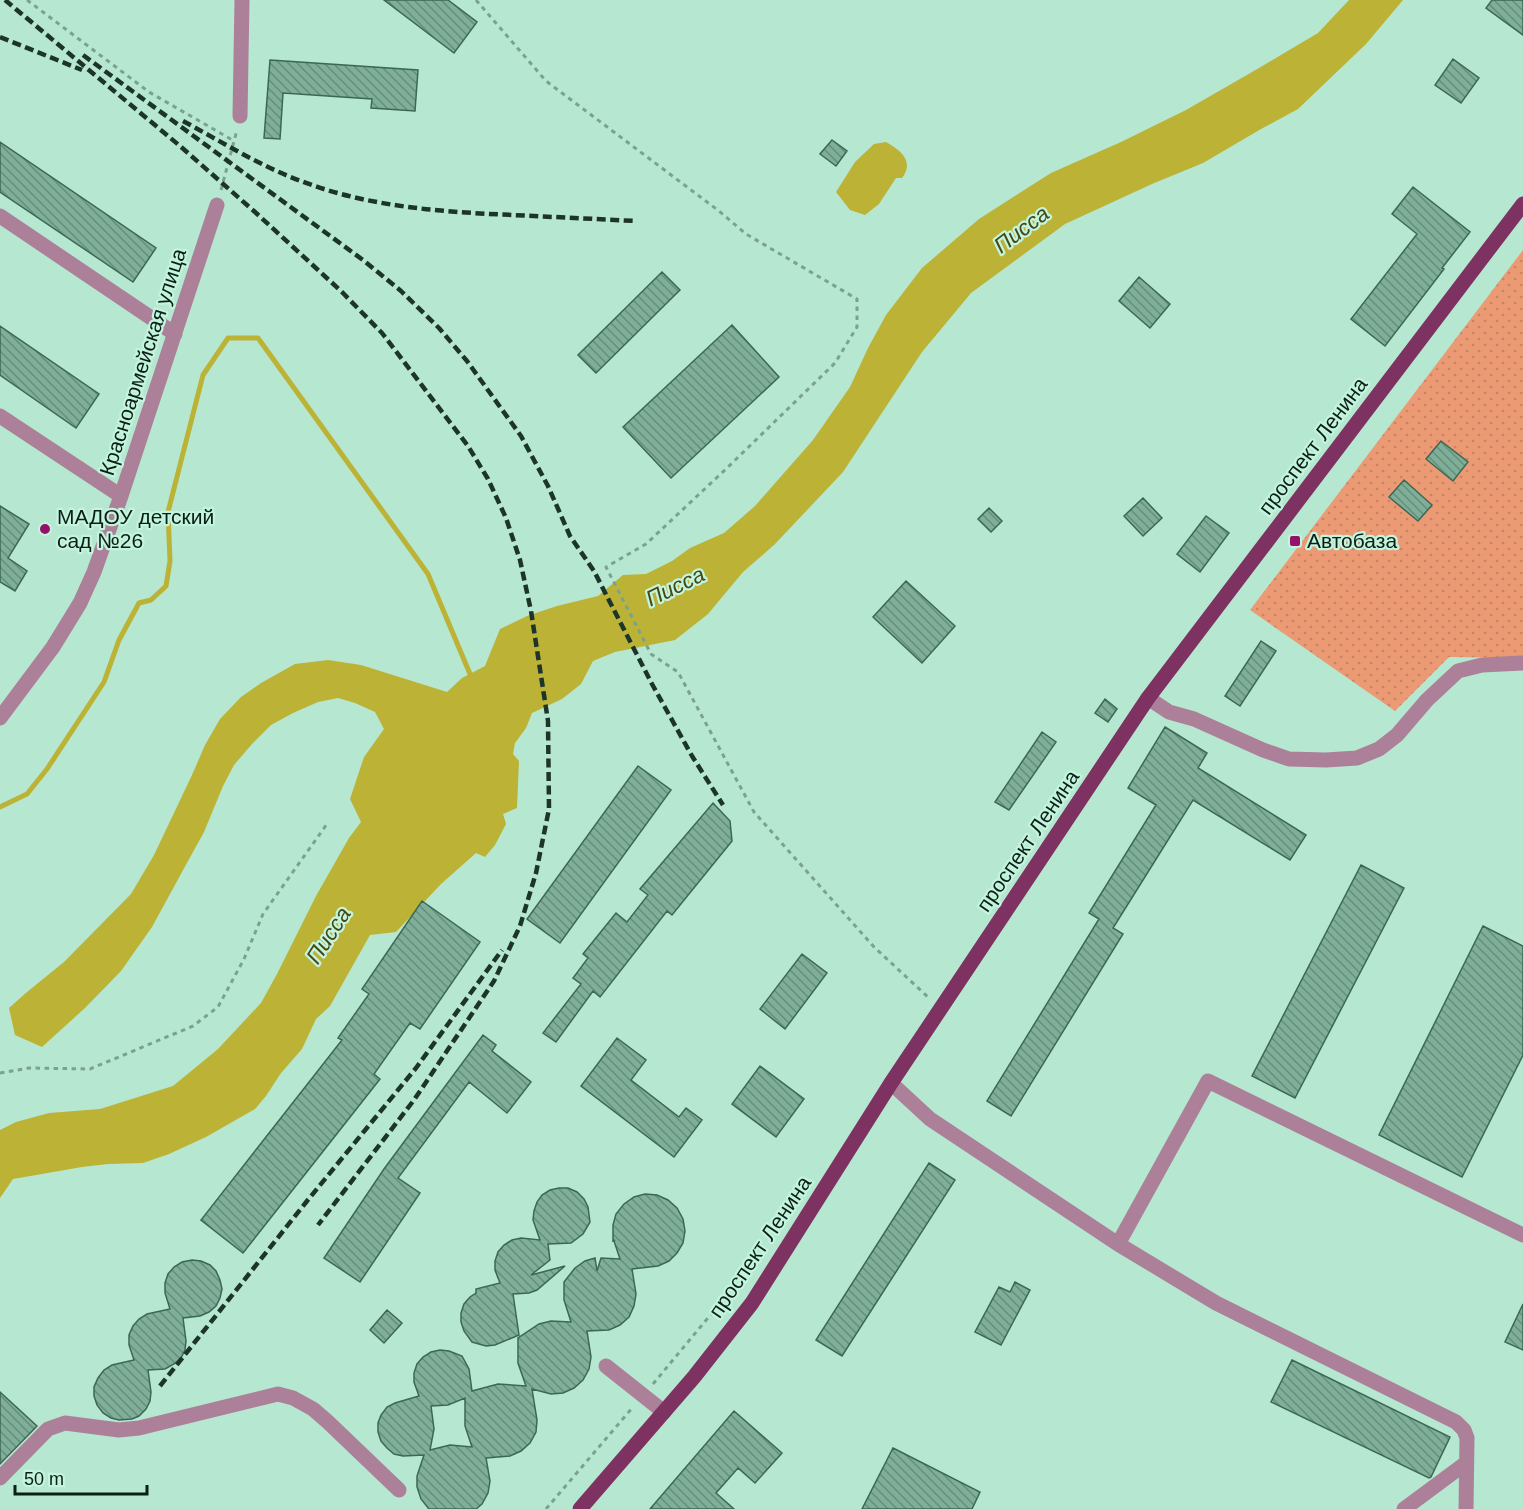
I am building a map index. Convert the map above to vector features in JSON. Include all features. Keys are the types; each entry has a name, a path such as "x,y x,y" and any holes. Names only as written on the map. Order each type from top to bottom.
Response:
{"main road":[{"name":"проспект Ленина","path":"580,1509 693,1377 752,1303 940,1008 1148,698 1523,204"}],"street":[{"path":"240,116 242,0"},
{"name":"Красноармейская улица","path":"0,718 53,647 81,603 120,496 217,205"},
{"path":"0,216 175,334"},
{"path":"0,416 120,496"},
{"path":"1148,698 1169,712 1194,719 1289,759 1357,758 1379,749 1397,735 1427,700 1458,671 1482,665 1523,663"},
{"path":"1118,1244 1208,1081 1523,1235"},
{"path":"891,1083 930,1119 1118,1244 1215,1303 1456,1422 1464,1430 1467,1438 1466,1509"},
{"path":"606,1366 663,1412"},
{"path":"0,1478 48,1429 65,1423 119,1430 140,1428 278,1394 293,1398 313,1409 399,1490"},
{"path":"1404,1509 1466,1463"}],"path":[{"path":"27,0 149,92 234,141"},
{"path":"476,0 546,81 719,211 746,234 857,299 857,327 835,363 646,544 606,567 651,654 678,672 754,812 874,947 940,1008"},
{"path":"217,205 240,116"},
{"path":"0,1073 29,1068 90,1069 193,1026 210,1014 218,1007 239,969 263,914 327,824"}],"shaded area":[{"path":"1523,250 1523,658 1449,657 1395,711 1250,610"}],"water":[{"name":"Писса","path":"1349,0 1403,0 1366,44 1298,109 1203,163 1065,224 971,293 922,352 843,472 775,544 743,572 708,614 675,640 615,652 593,661 581,684 562,699 532,713 526,728 515,743 513,754 519,761 517,808 503,814 506,824 495,845 485,857 476,853 441,884 396,932 370,935 330,1006 316,1019 302,1049 255,1109 206,1137 169,1154 143,1163 82,1167 13,1179 0,1198 0,1130 16,1122 49,1113 100,1109 173,1086 218,1049 261,1003 316,896 349,838 361,822 350,799 364,757 384,729 375,712 338,698 318,702 271,725 234,765 204,832 152,927 121,971 42,1047 15,1035 9,1008 64,962 131,894 154,855 205,745 220,719 241,697 295,664 328,660 361,665 447,692 462,678 485,666 500,629 527,616 598,596 623,575 646,574 672,561 690,548 724,533 755,506 813,440 850,387 886,315 922,268 979,219 1051,173 1186,110 1259,68 1318,33"},
{"path":"886,142 901,152 906,161 906,172 902,178 896,178 879,204 865,215 850,210 836,192 855,162 874,144"}],"building":[{"path":"384,0 448,0 477,22 454,53"},
{"path":"1492,0 1523,0 1523,35 1486,8"},
{"path":"1453,59 1479,78 1461,103 1435,85"},
{"path":"270,60 418,70 415,111 371,108 372,99 283,93 280,139 264,138"},
{"path":"832,140 847,151 836,166 820,154"},
{"path":"0,142 156,248 133,282 0,192"},
{"path":"1413,187 1470,232 1385,346 1351,319 1417,234 1392,214"},
{"path":"662,272 680,290 596,373 578,355"},
{"path":"1139,277 1170,304 1150,328 1119,301"},
{"path":"732,325 779,377 671,478 623,427"},
{"path":"0,326 99,394 76,428 0,375"},
{"path":"1441,441 1468,462 1453,481 1426,459"},
{"path":"1404,480 1432,505 1418,521 1389,497"},
{"path":"1143,498 1162,518 1143,536 1124,516"},
{"path":"0,506 29,524 8,558 27,571 15,591 0,582"},
{"path":"989,508 1002,521 991,532 978,519"},
{"path":"1206,516 1229,533 1200,572 1177,554"},
{"path":"906,581 955,626 922,663 873,617"},
{"path":"1261,641 1276,651 1240,706 1225,696"},
{"path":"1105,699 1117,709 1108,722 1095,713"},
{"path":"1165,727 1207,753 1198,768 1306,835 1290,860 1193,800 1113,928 1123,934 1011,1116 987,1101 1099,919 1089,913 1156,805 1128,788"},
{"path":"1042,732 1056,742 1009,810 995,802"},
{"path":"638,766 671,790 560,943 527,919"},
{"path":"713,803 730,821 732,841 672,915 667,911 600,997 593,991 556,1042 543,1033 581,984 573,978 588,958 583,954 616,913 627,922 648,895 640,889"},
{"path":"1361,865 1404,888 1295,1098 1252,1076"},
{"path":"422,901 480,942 420,1029 410,1023 374,1074 380,1079 243,1253 201,1220 342,1040 338,1038 369,994 362,989"},
{"path":"1483,926 1523,946 1523,1055 1462,1177 1379,1135"},
{"path":"802,954 827,973 785,1029 760,1009"},
{"path":"483,1035 496,1045 492,1051 531,1082 507,1113 469,1082 398,1178 420,1193 360,1282 324,1258 384,1169"},
{"path":"617,1038 646,1060 631,1080 679,1117 686,1108 702,1120 674,1157 581,1086"},
{"path":"760,1066 804,1099 776,1137 732,1104"},
{"path":"929,1163 955,1180 842,1356 816,1340"},
{"path":"559,1188 568,1188 577,1192 584,1199 588,1207 590,1222 583,1234 571,1243 548,1244 550,1260 531,1275 565,1266 537,1290 513,1294 519,1335 495,1345 486,1346 472,1342 461,1322 464,1304 476,1293 476,1289 500,1283 495,1270 495,1261 504,1245 521,1238 540,1240 533,1220 537,1202 542,1195"},
{"path":"645,1194 657,1195 668,1200 677,1208 683,1219 685,1231 683,1243 677,1253 669,1261 658,1266 632,1269 636,1294 634,1306 629,1317 620,1325 609,1330 587,1331 591,1357 589,1369 583,1380 574,1388 563,1393 551,1394 532,1389 537,1420 536,1432 530,1443 521,1451 510,1456 486,1458 490,1481 488,1493 482,1504 476,1509 429,1509 421,1499 417,1487 417,1476 424,1455 403,1456 394,1454 387,1448 378,1432 381,1415 387,1407 395,1403 419,1396 414,1382 417,1364 431,1352 440,1350 462,1356 469,1369 472,1391 498,1384 526,1386 518,1363 518,1338 539,1324 551,1321 571,1322 564,1300 564,1282 575,1268 585,1261 595,1258 597,1271 601,1258 620,1259 615,1240 613,1241 613,1225 616,1214 634,1197","holes":["465,1398 465,1426 472,1447 450,1445 430,1450 434,1429 431,1406 448,1405"]},
{"path":"192,1260 210,1265 216,1271 222,1289 216,1306 200,1316 183,1318 185,1350 181,1358 165,1369 148,1370 151,1392 146,1409 132,1419 111,1418 103,1413 94,1396 94,1387 98,1378 112,1365 134,1360 129,1345 129,1335 133,1326 147,1314 170,1309 165,1293 168,1274 182,1262"},
{"path":"1015,1282 1030,1290 1001,1345 975,1332 999,1287 1010,1292"},
{"path":"1523,1304 1523,1350 1505,1342"},
{"path":"387,1310 402,1323 384,1343 370,1330"},
{"path":"1292,1360 1450,1437 1431,1477 1271,1402"},
{"path":"0,1392 37,1426 0,1464"},
{"path":"734,1411 782,1453 755,1483 738,1468 716,1493 734,1509 650,1509"},
{"path":"893,1448 980,1492 972,1509 862,1509"}],"waterway":[{"path":"0,807 27,794 47,769 104,682 119,640 139,603 151,600 166,586 170,561 168,512 203,375 228,338 258,338 428,574 474,679"}],"railway":[{"path":"5,0 180,146 255,212 342,292 382,333 468,446 488,479 506,518 520,560 531,611 548,721 549,809 536,873 520,926 494,981 414,1100 318,1225"},
{"path":"0,37 82,70"},
{"path":"83,55 363,260 401,291 439,328 467,361 521,436 548,486 570,536 594,571 652,684 692,756 723,805"},
{"path":"183,121 286,175 352,197 406,207 459,212 636,221"},
{"path":"160,1386 416,1068 502,950"}],"place":[{"name":"МАДОУ детский сад №26","path":"45,529"},
{"name":"Автобаза","path":"1295,541"}]}
